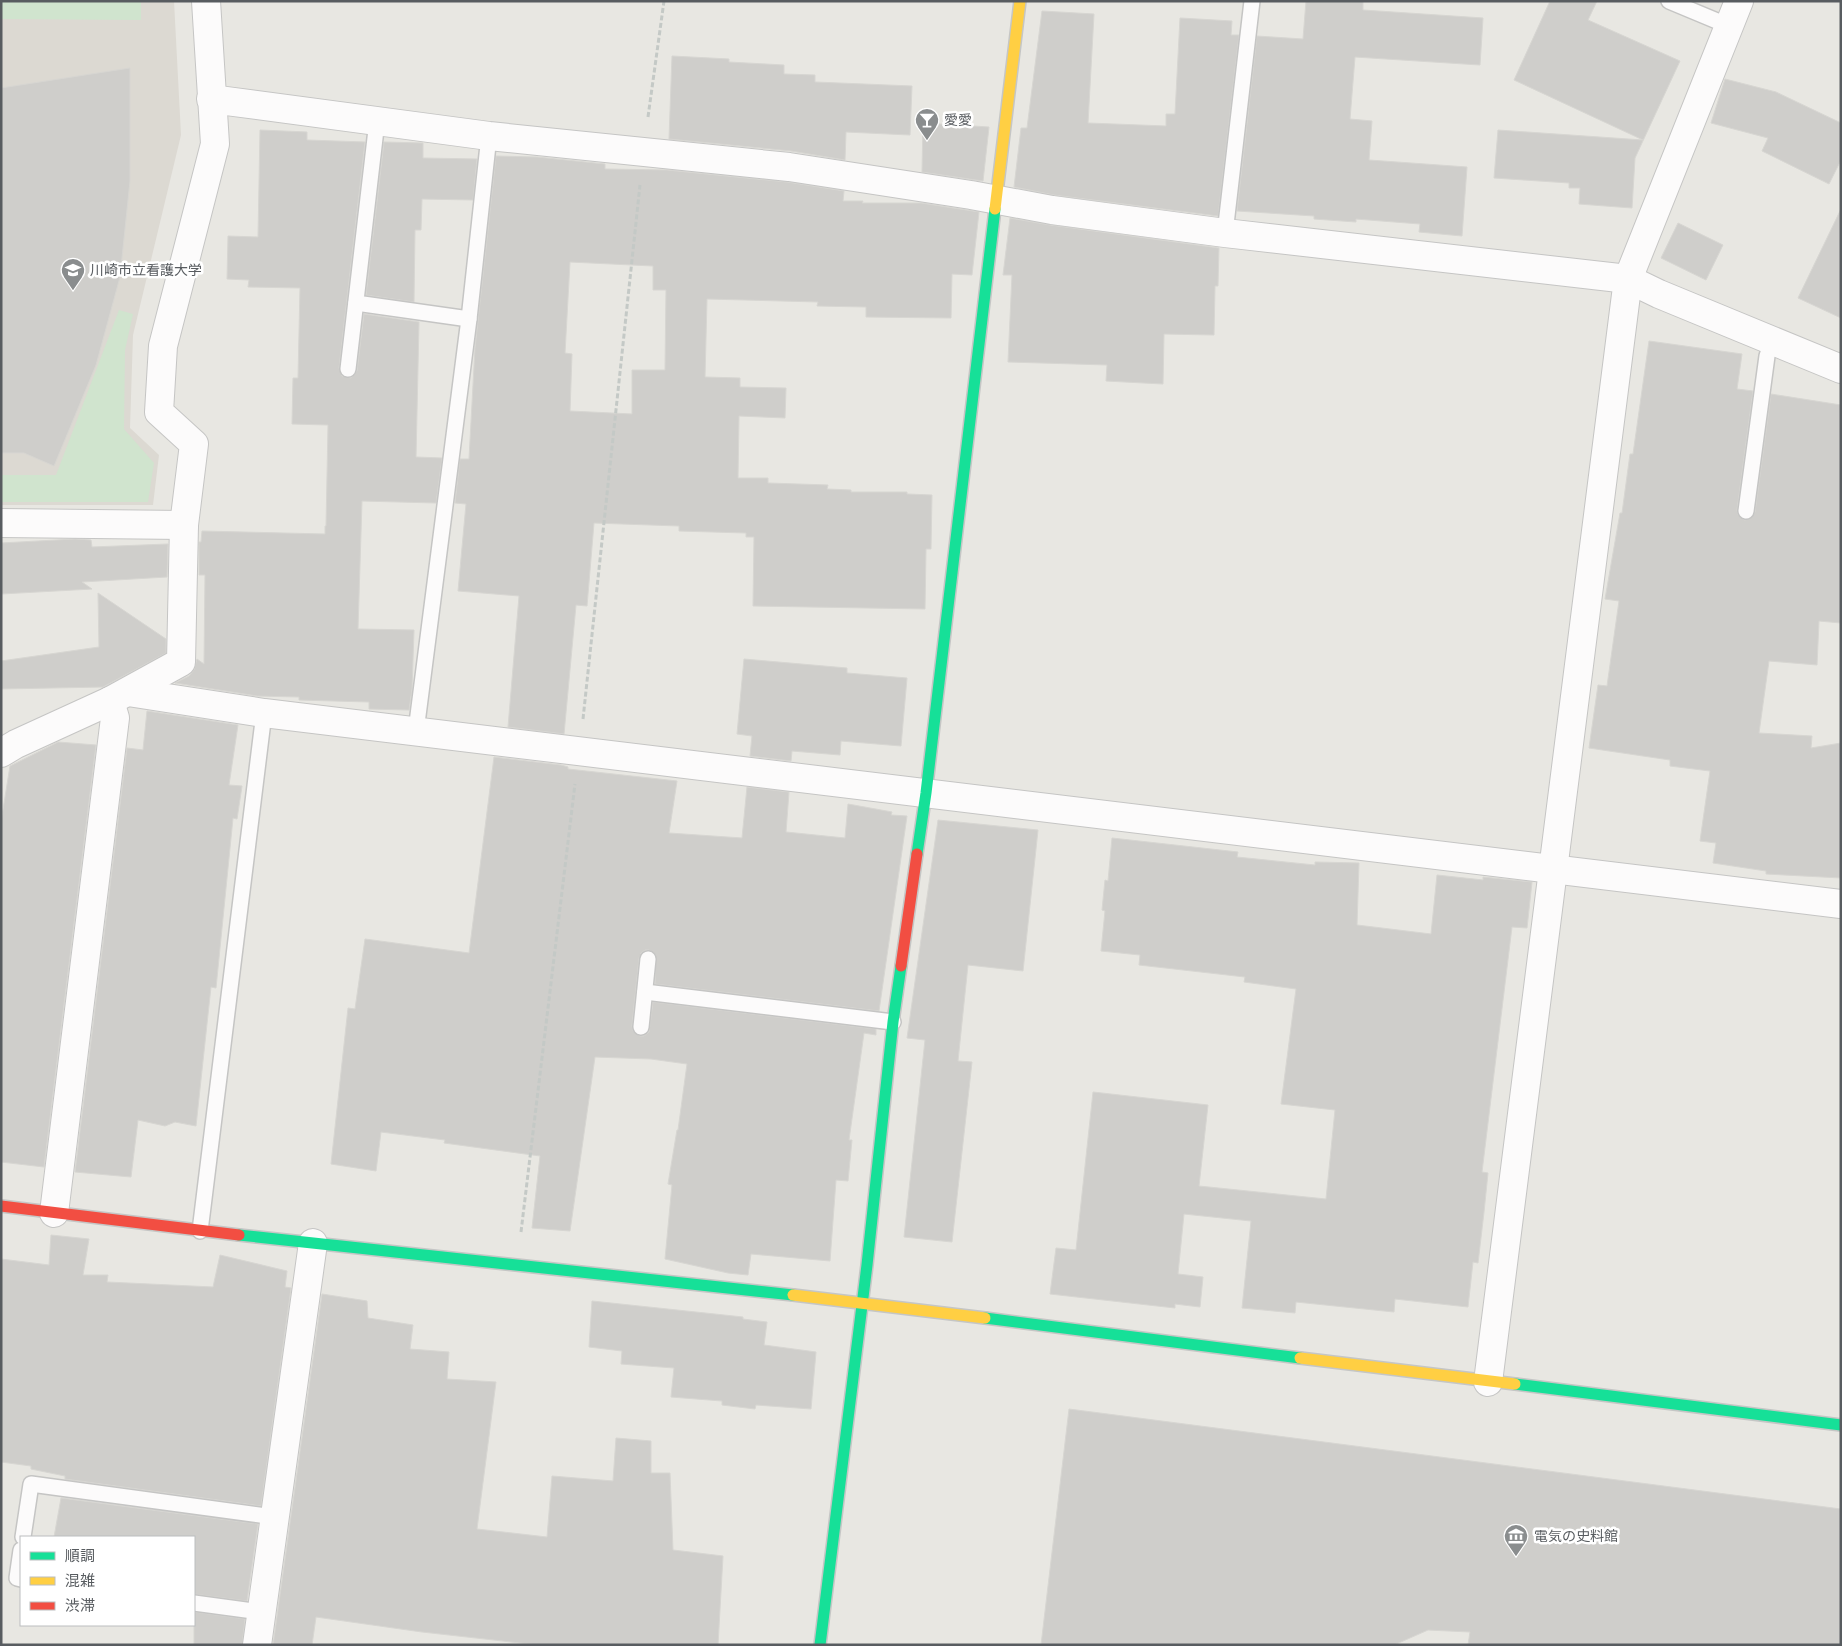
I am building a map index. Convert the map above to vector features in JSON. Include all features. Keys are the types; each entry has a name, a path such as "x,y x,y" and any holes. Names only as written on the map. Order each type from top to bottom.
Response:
{"street":[{"path":"1,753 16,744 119,696 181,662 184,525 194,444 159,412 165,337 214,144 206,1"},
{"path":"820,1645 862,1303 893,1022 926,793 1020,1"},
{"path":"1488,1382 1628,279 1739,1"},
{"path":"211,99 489,136 789,167 1037,208 1225,233 1628,279 1659,294 1841,369"},
{"path":"1,523 184,525"},
{"path":"119,696 1841,904"},
{"path":"54,1213 119,696"},
{"path":"1,1206 200,1231 862,1303 1841,1425"},
{"path":"257,1645 313,1243"}],"lane":[{"path":"1225,233 1252,1"},
{"path":"1669,1 1730,26"},
{"path":"348,368 377,121"},
{"path":"416,731 469,319 489,136"},
{"path":"356,303 469,319"},
{"path":"1746,511 1767,356 1772,341"},
{"path":"200,1231 264,713"},
{"path":"641,1027 648,959"},
{"path":"645,992 893,1022"},
{"path":"23,1536 30,1484 274,1517"},
{"path":"20,1557 17,1578 20,1579"},
{"path":"195,1603 261,1612"}],"path":[{"path":"517,1266 579,752 644,152 664,1"}],"shaded area":[{"name":"川崎市立看護大学","path":"1,1 174,1 181,135 133,335 130,428 159,455 153,505 1,505"}],"green space":[{"path":"1,1 141,1 141,20 1,19"},
{"path":"119,310 133,314 125,350 124,429 154,463 148,502 1,502 1,475 56,475"}],"building":[{"path":"1306,1 1363,1 1363,10 1483,18 1480,65 1355,57 1350,119 1372,121 1369,160 1467,167 1462,236 1419,232 1420,224 1356,219 1356,222 1314,219 1314,216 1237,211 1257,36 1303,39"},
{"path":"1550,1 1597,1 1588,20 1680,61 1635,158 1632,208 1579,204 1580,188 1569,188 1569,183 1494,178 1498,130 1643,140 1514,80"},
{"path":"1042,11 1094,14 1088,123 1166,126 1166,114 1175,114 1180,18 1232,21 1231,35 1239,35 1218,216 1054,195 1014,187 1021,128 1027,128"},
{"path":"672,56 729,59 729,62 784,65 784,74 815,75 815,82 912,86 910,135 846,132 845,160 791,151 669,139"},
{"path":"130,68 130,181 120,277 96,365 54,466 24,453 1,453 1,88"},
{"path":"1725,79 1776,92 1841,123 1841,160 1829,184 1762,151 1768,138 1711,123"},
{"path":"923,123 989,127 983,181 922,172"},
{"path":"260,130 307,132 307,140 365,142 339,368 342,376 351,378 357,371 364,314 419,322 416,457 442,458 436,503 362,501 358,629 414,630 412,689 409,710 369,709 369,702 299,700 299,697 257,696 175,683 189,676 194,670 197,659 204,664 205,575 199,575 199,542 201,542 202,531 325,534 328,425 292,424 293,378 298,378 300,288 248,287 249,280 227,279 228,236 258,237"},
{"path":"384,142 423,143 423,158 477,159 473,200 422,199 421,230 415,230 414,302 366,295"},
{"path":"496,156 537,157 605,164 605,169 667,170 787,182 844,191 843,201 863,201 862,203 921,203 979,212 972,275 952,274 951,318 866,317 866,307 817,306 818,302 707,299 705,377 740,378 740,387 786,388 785,418 739,416 738,478 768,478 768,483 828,485 827,489 851,490 851,492 907,492 907,494 932,495 931,549 926,549 925,609 753,606 754,537 746,537 746,533 679,531 679,526 594,523 587,606 576,605 564,734 508,727 519,596 458,591 466,504 455,503 460,459 469,459 475,348","holes":["570,262 653,266 653,290 666,290 665,370 632,370 632,414 570,411 572,354 565,353"]},
{"path":"1841,209 1841,318 1798,298"},
{"path":"1010,218 1219,248 1218,286 1215,286 1214,335 1164,334 1163,384 1106,381 1107,365 1008,362 1012,275 1003,275"},
{"path":"1678,223 1723,245 1706,280 1661,258"},
{"path":"1649,341 1742,354 1737,389 1753,391 1737,510 1738,515 1744,520 1750,519 1755,512 1771,394 1841,405 1841,623 1819,621 1817,665 1769,661 1759,733 1812,736 1811,748 1841,743 1841,878 1766,874 1766,871 1713,863 1716,843 1700,841 1710,771 1670,766 1670,760 1589,748 1598,685 1607,686 1619,601 1605,599 1620,513 1622,513 1630,454 1633,454"},
{"path":"75,539 91,540 92,547 168,544 167,577 82,582 92,589 1,594 1,543"},
{"path":"98,593 166,639 166,653 103,687 1,689 1,661 99,647"},
{"path":"744,659 847,668 847,673 907,678 901,746 841,741 840,755 792,751 791,761 750,756 752,736 737,734"},
{"path":"147,711 238,725 229,785 242,786 237,819 233,818 216,988 211,987 196,1126 175,1122 165,1126 138,1120 131,1177 75,1172 127,748 143,750"},
{"path":"58,742 96,745 44,1167 1,1162 1,822 10,766"},
{"path":"494,757 561,765 568,767 568,769 677,781 669,833 742,838 747,787 789,792 786,832 845,838 848,804 892,812 891,815 907,816 879,1011 655,984 656,955 649,950 645,950 639,958 632,1026 633,1031 640,1036 644,1036 649,1032 653,1002 876,1029 876,1035 864,1033 849,1140 852,1140 848,1181 836,1180 830,1261 751,1254 748,1275 728,1273 665,1259 672,1185 668,1184 687,1064 651,1059 595,1057 570,1231 532,1228 540,1156 444,1143 445,1140 381,1132 376,1171 331,1164 348,1008 355,1009 365,939 469,953"},
{"path":"938,820 1038,830 1023,971 968,965 958,1061 972,1062 952,1242 904,1237 925,1040 907,1038"},
{"path":"1112,838 1238,852 1237,857 1315,865 1315,862 1359,863 1357,925 1431,934 1437,875 1483,880 1483,877 1532,882 1527,928 1512,927 1482,1172 1488,1173 1484,1212 1478,1263 1473,1262 1468,1307 1395,1299 1394,1312 1296,1302 1295,1313 1242,1308 1251,1221 1184,1214 1178,1274 1203,1277 1200,1307 1175,1304 1175,1308 1050,1294 1056,1248 1076,1250 1093,1092 1208,1105 1199,1186 1326,1199 1335,1110 1281,1104 1296,989 1244,982 1245,977 1139,965 1140,955 1101,951 1105,911 1102,910 1105,880 1108,881"},
{"path":"51,1235 89,1239 83,1275 108,1275 107,1282 213,1287 220,1255 287,1271 285,1287 291,1288 261,1506 65,1479 65,1476 31,1469 31,1466 1,1462 1,1259 49,1265"},
{"path":"322,1294 367,1301 368,1318 413,1325 410,1349 449,1352 447,1379 496,1382 477,1529 547,1537 552,1476 613,1481 616,1438 651,1441 651,1473 670,1473 673,1550 723,1556 718,1645 538,1645 422,1632 316,1617 312,1645 273,1645"},
{"path":"592,1301 743,1317 743,1319 767,1322 764,1345 816,1352 811,1409 756,1405 755,1409 722,1405 722,1401 671,1397 674,1368 621,1364 622,1351 589,1347"},
{"path":"1069,1409 1841,1509 1841,1645 1468,1645 1470,1632 1428,1630 1394,1645 1041,1645"},
{"path":"61,1498 258,1524 247,1601 195,1594 195,1536 54,1536"},
{"path":"195,1612 245,1619 242,1645 194,1645"}],"traffic: fast":[{"path":"917,854 926,793 995,209"},
{"path":"820,1645 867,1265 893,1022 901,966"},
{"path":"239,1235 793,1295"},
{"path":"985,1318 1300,1358"},
{"path":"1515,1384 1841,1425"}],"traffic: slow":[{"path":"995,209 1020,1"},
{"path":"793,1295 985,1318"},
{"path":"1300,1358 1515,1384"}],"traffic: jam":[{"path":"901,966 917,854"},
{"path":"1,1206 239,1235"}],"place":[{"name":"愛愛","path":"927,141"},
{"name":"川崎市立看護大学","path":"73,291"},
{"name":"電気の史料館","path":"1516,1557"}]}
